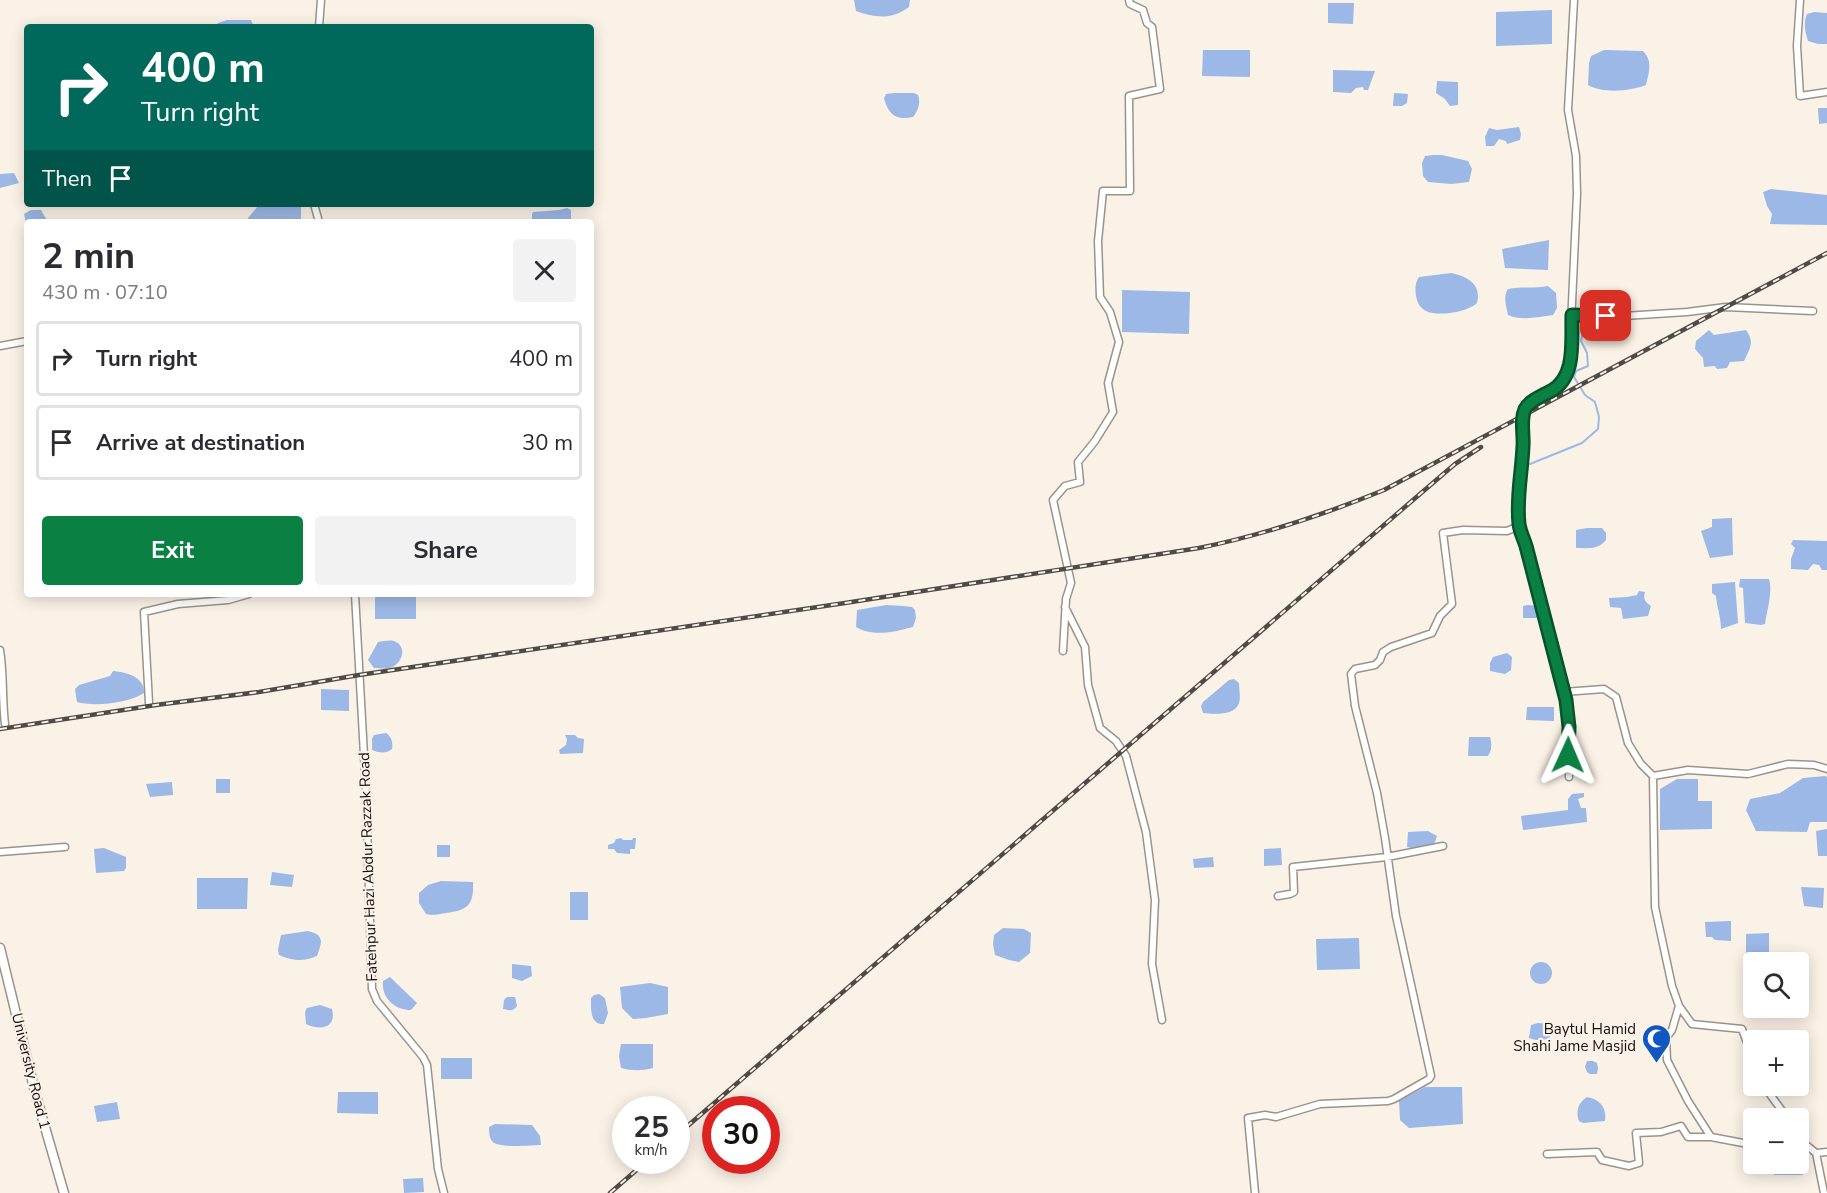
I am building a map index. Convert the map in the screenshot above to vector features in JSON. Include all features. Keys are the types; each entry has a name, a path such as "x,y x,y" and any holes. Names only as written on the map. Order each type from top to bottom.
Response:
{"main road":[{"name":"University Road 1","path":"0,948 36,1096 64,1193"}],"street":[{"path":"319,24 321,0"},
{"path":"1063,651 1065,607 1071,583 1053,500 1065,486 1080,482 1078,462 1095,441 1113,412 1108,383 1119,342 1110,312 1100,297 1098,242 1103,191 1130,191 1129,96 1160,89 1152,27 1147,22 1143,10 1130,4 1129,0"},
{"path":"1569,777 1569,727 1564,692 1519,526 1519,493 1524,410 1564,381 1569,368 1577,194 1576,156 1568,110 1574,0"},
{"path":"1800,0 1797,46 1800,96 1827,92"},
{"path":"1572,315 1624,316 1726,307 1813,311"},
{"path":"0,346 24,342"},
{"path":"1255,1193 1248,1118 1266,1115 1276,1118 1320,1104 1394,1100 1431,1076 1396,916 1377,793 1355,706 1351,674 1355,669 1375,665 1383,652 1391,646 1432,633 1440,616 1452,604 1443,533 1463,530 1507,531 1519,526"},
{"path":"149,704 144,612 178,604 238,597"},
{"name":"Fatehpur Hazi Abdur Razzak Road","path":"356,597 366,791 372,989 377,1001 427,1065 438,1170 444,1193"},
{"path":"1065,607 1085,646 1088,685 1100,728 1116,741 1126,756 1146,832 1155,900 1152,964 1162,1020"},
{"path":"0,650 5,724"},
{"path":"1564,692 1605,689 1616,697 1628,743 1641,764 1653,776 1655,907 1672,986 1679,1006 1692,1024 1742,1029 1743,1032"},
{"path":"1653,776 1688,770 1748,774 1788,764 1814,765 1827,769"},
{"path":"1278,896 1294,892 1293,867 1387,857 1443,846"},
{"path":"0,852 65,847"},
{"path":"1679,1006 1672,1030 1666,1038 1667,1060 1688,1101 1711,1137"},
{"path":"1547,1154 1598,1152 1602,1160 1629,1166 1640,1163 1636,1133 1661,1132 1681,1126 1688,1137 1711,1137 1743,1143"},
{"path":"1809,1148 1816,1153 1827,1152"},
{"path":"1816,1153 1824,1193"}],"water":[{"path":"854,0 910,0 909,7 903,11 883,16 856,11"},
{"path":"1328,3 1354,3 1353,24 1328,23"},
{"path":"1552,10 1552,44 1496,46 1496,12"},
{"path":"1827,13 1827,44 1808,41 1805,21 1807,14"},
{"path":"227,20 251,20 253,24 217,24"},
{"path":"1203,50 1250,50 1250,77 1202,76"},
{"path":"1604,50 1643,51 1649,63 1646,85 1617,91 1601,90 1588,85 1591,56"},
{"path":"1333,70 1375,71 1368,90 1364,90 1363,87 1356,88 1351,93 1333,92"},
{"path":"1437,81 1458,82 1458,105 1450,106 1436,93"},
{"path":"1394,93 1408,94 1407,103 1402,106 1393,106"},
{"path":"886,94 918,95 918,106 913,117 897,117 890,112 884,98"},
{"path":"1818,108 1827,108 1827,123 1819,124"},
{"path":"1519,127 1520,140 1507,144 1506,141 1499,139 1494,146 1486,146 1485,137 1489,128 1497,130"},
{"path":"1433,155 1468,161 1472,169 1469,182 1451,184 1428,182 1423,176 1422,163 1425,156"},
{"path":"14,173 19,183 0,188 0,174"},
{"path":"1771,189 1827,195 1827,225 1770,224 1772,214 1763,192"},
{"path":"257,207 301,207 301,219 248,218"},
{"path":"567,208 571,210 571,219 532,219 533,212"},
{"path":"31,210 41,210 46,219 25,219 24,214"},
{"path":"1549,240 1548,270 1505,268 1502,249"},
{"path":"1451,273 1463,276 1472,282 1477,291 1477,303 1453,313 1438,314 1424,310 1419,305 1416,296 1419,277"},
{"path":"1548,286 1556,293 1557,308 1553,315 1524,318 1508,315 1505,298 1508,289"},
{"path":"1122,290 1190,292 1189,334 1122,332"},
{"path":"1709,330 1714,335 1746,330 1751,342 1744,361 1730,362 1727,368 1704,367 1703,358 1695,349 1696,341"},
{"path":"1732,518 1733,555 1710,558 1701,531 1712,527 1712,519"},
{"path":"1602,528 1606,533 1606,540 1596,547 1576,548 1576,530"},
{"path":"1793,540 1827,541 1827,570 1822,570 1819,565 1813,564 1808,570 1791,569 1791,559 1795,548 1791,544"},
{"path":"1740,579 1769,579 1770,595 1765,624 1745,623 1743,588 1739,587"},
{"path":"1735,582 1738,623 1721,629 1712,584"},
{"path":"1639,591 1645,592 1645,600 1651,606 1648,616 1623,619 1621,608 1610,607 1609,598 1637,595"},
{"path":"375,597 416,597 416,619 375,619"},
{"path":"886,605 912,607 916,618 913,627 877,633 856,627 857,610"},
{"path":"1523,606 1539,606 1541,616 1523,618"},
{"path":"378,642 399,644 402,656 390,668 374,668 368,660"},
{"path":"1507,653 1512,657 1511,670 1505,674 1490,671 1493,657"},
{"path":"113,671 134,676 141,683 144,693 111,703 77,702 75,689 79,685 110,676"},
{"path":"1234,679 1239,683 1240,698 1237,707 1224,713 1203,713 1201,706 1203,702 1229,680"},
{"path":"321,689 349,690 349,711 321,710"},
{"path":"1527,707 1554,707 1554,721 1526,720"},
{"path":"386,733 392,740 392,749 387,752 372,750 374,735"},
{"path":"565,735 575,735 584,739 583,753 560,754 559,750 566,745"},
{"path":"1469,737 1490,737 1491,747 1488,756 1468,756"},
{"path":"1827,777 1827,822 1810,822 1807,832 1756,831 1746,810 1750,799 1780,793 1803,778"},
{"path":"216,779 230,779 230,793 216,793"},
{"path":"1677,779 1698,779 1698,801 1712,801 1712,829 1660,830 1660,789"},
{"path":"172,782 173,795 150,797 146,784"},
{"path":"1584,793 1584,797 1578,799 1581,808 1586,808 1587,822 1523,830 1521,816 1568,810 1568,799 1572,794"},
{"path":"1827,829 1827,856 1818,856 1816,831"},
{"path":"1428,831 1437,836 1434,845 1407,847 1408,832"},
{"path":"621,838 632,840 636,838 635,849 630,849 630,854 617,853 614,849 608,849 608,845"},
{"path":"437,845 450,845 450,857 437,857"},
{"path":"104,848 126,857 124,871 96,873 94,849"},
{"path":"1281,848 1282,865 1264,866 1264,849"},
{"path":"1213,857 1214,867 1194,868 1193,859"},
{"path":"272,872 294,875 292,887 270,885"},
{"path":"197,878 248,878 247,909 197,909"},
{"path":"441,881 473,882 471,901 464,908 454,912 426,914 419,903 419,893 428,885"},
{"path":"1801,887 1824,888 1823,908 1804,906"},
{"path":"570,892 588,892 588,920 570,920"},
{"path":"1731,921 1731,941 1706,937 1705,922"},
{"path":"1003,928 1024,929 1031,933 1030,953 1019,962 995,955 994,935"},
{"path":"308,931 320,937 317,956 298,960 279,955 281,935"},
{"path":"1769,933 1769,952 1746,952 1746,934"},
{"path":"1359,938 1360,969 1317,970 1316,939"},
{"path":"1541,962 1549,965 1552,973 1549,981 1541,984 1533,981 1530,973 1533,965"},
{"path":"512,964 531,966 532,976 522,981 512,978"},
{"path":"390,977 417,1003 411,1010 400,1008 387,998 383,981"},
{"path":"650,983 668,987 668,1014 633,1019 622,1008 620,987"},
{"path":"599,994 605,998 608,1013 604,1024 596,1022 591,1012 591,998"},
{"path":"507,997 515,997 517,1006 514,1009 503,1009 504,1000"},
{"path":"320,1005 332,1009 330,1024 317,1027 306,1024 307,1008"},
{"path":"1549,1024 1552,1031 1549,1039 1529,1038 1531,1025"},
{"path":"621,1044 653,1044 653,1068 629,1070 621,1068 619,1056"},
{"path":"441,1058 472,1058 472,1079 441,1079"},
{"path":"1587,1061 1597,1063 1597,1074 1587,1072 1585,1067"},
{"path":"1425,1087 1462,1087 1463,1124 1409,1128 1400,1120 1399,1101"},
{"path":"338,1092 378,1092 378,1114 337,1113"},
{"path":"1587,1097 1602,1105 1605,1121 1583,1123 1579,1121 1577,1114 1579,1107"},
{"path":"117,1102 120,1119 97,1122 94,1106"},
{"path":"495,1124 532,1125 540,1136 541,1145 508,1146 495,1143 490,1138 489,1127"},
{"path":"1774,1174 1803,1174 1803,1175"},
{"path":"423,1178 424,1192 404,1193 403,1179"}],"waterway":[{"path":"1530,464 1582,443 1598,429 1599,417 1595,402 1585,395 1574,377 1576,371 1588,366 1587,353 1581,341 1585,319"}],"railway":[{"path":"0,729 259,692 1199,548 1270,531 1384,490 1827,253"},
{"path":"690,1124 1455,464 1481,447"},
{"path":"610,1193 632,1174"}],"place":[{"name":"Baytul Hamid Shahi Jame Masjid","path":"1657,1064"}],"route":[{"path":"1568,755 1569,727 1566,700 1519,526 1523,421 1524,410 1529,405 1564,381 1569,368 1572,315 1606,316"}]}
